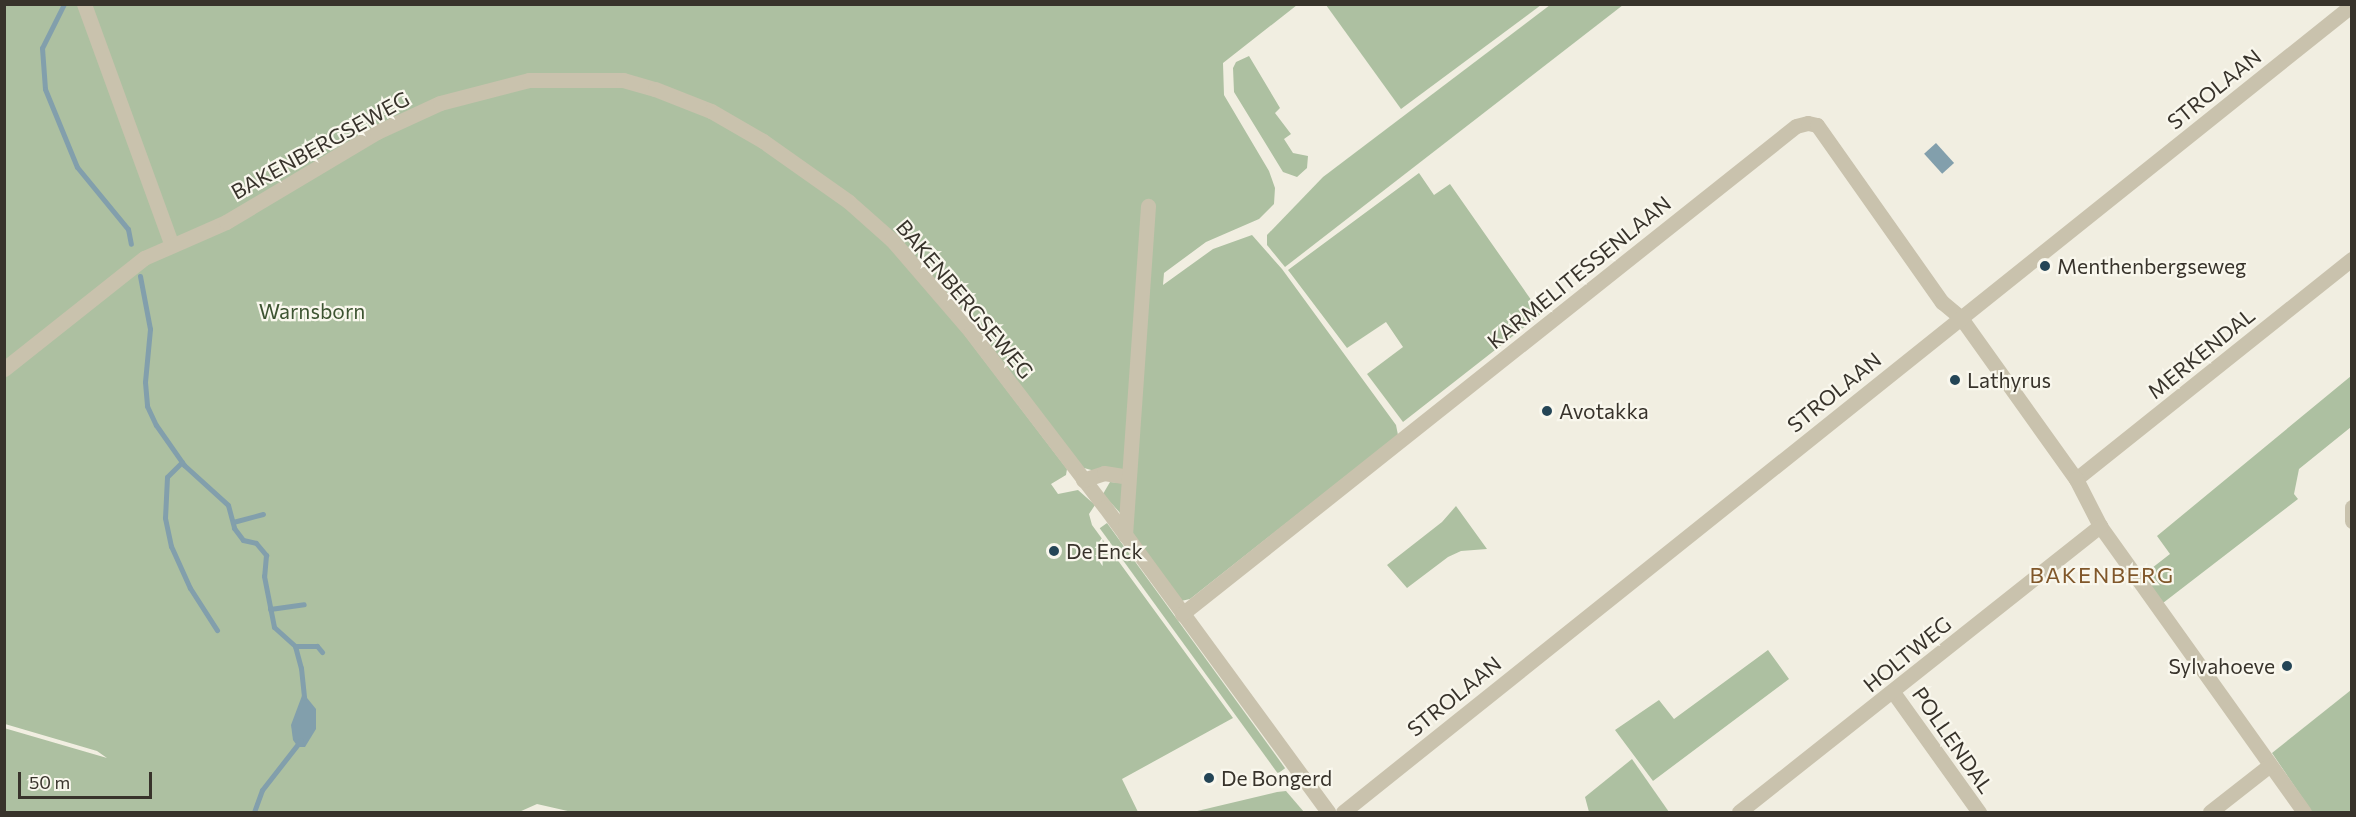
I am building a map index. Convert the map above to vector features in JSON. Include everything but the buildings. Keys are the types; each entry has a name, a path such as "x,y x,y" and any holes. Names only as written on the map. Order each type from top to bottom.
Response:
{"street":[{"path":"84,4 171,243"},
{"name":"STROLAAN","path":"1343,813 2352,5"},
{"name":"BAKENBERGSEWEG","path":"4,369 120,276 171,243 226,222 377,132 440,103 529,80 623,80 711,111 804,169 849,202 891,240 971,332 1125,535 1328,813"},
{"name":"KARMELITESSENLAAN","path":"1182,614 1796,126 1817,125 1942,302 1961,318"},
{"path":"1125,535 1148,206"},
{"name":"MERKENDAL","path":"2076,479 2352,259"},
{"path":"1961,318 2076,479 2100,526 2304,813"},
{"path":"1083,480 1104,473 1128,477"},
{"path":"2352,507 2352,521"},
{"name":"HOLTWEG","path":"1739,813 2100,526"},
{"name":"POLLENDAL","path":"1893,692 1978,813"},
{"path":"2210,813 2270,765"}],"green space":[{"name":"Warnsborn","path":"5,5 1297,5 1223,63 1224,95 1269,171 1275,188 1274,204 1259,219 1206,242 1164,273 1163,285 1213,249 1252,235 1282,269 1396,425 1398,435 1190,599 1181,601 1131,534 1131,481 1084,468 964,334 1067,469 1066,475 1051,484 1058,494 1078,490 1095,505 1089,514 1092,525 1233,718 1122,779 1138,812 572,812 537,804 519,812 5,812 4,728 107,758 97,751 5,724"},
{"path":"1326,5 1541,5 1401,109"},
{"path":"1550,5 1623,5 1285,267 1267,245 1267,235 1323,177"},
{"path":"1249,56 1280,108 1275,113 1291,134 1284,139 1293,153 1308,156 1307,168 1297,177 1283,172 1234,92 1233,68 1236,62"},
{"path":"1419,173 1434,195 1450,184 1541,314 1403,422 1367,374 1403,347 1386,322 1347,348 1288,270"},
{"path":"2351,376 2351,427 2299,469 2294,494 2298,499 2163,603 2143,575 2170,554 2157,536"},
{"path":"1110,482 1123,483 1121,514 1103,494"},
{"path":"1456,506 1487,549 1461,551 1448,557 1407,588 1387,565 1442,522"},
{"path":"1107,523 1285,768 1278,773 1100,528"},
{"path":"1768,650 1789,679 1653,781 1615,730 1659,700 1674,719"},
{"path":"2351,690 2351,812 2312,812 2272,753"},
{"path":"1632,759 1669,812 1589,812 1585,797"},
{"path":"1286,791 1304,812 1193,812 1277,792"}],"water":[{"path":"1936,143 1954,163 1942,174 1924,154"},
{"path":"303,693 316,709 316,729 305,747 298,747 293,740 291,725"}],"waterway":[{"path":"64,4 42,48 45,89 77,167 128,229 131,244"},
{"path":"140,276 150,329 145,382 147,406 156,425 184,465 228,505 234,528 243,540 256,543 266,555 264,576 274,627 295,646 301,668 304,698"},
{"path":"182,462 167,477 165,518 171,546 190,588 217,630"},
{"path":"233,522 263,514"},
{"path":"270,609 304,604"},
{"path":"295,646 317,646 322,652"},
{"path":"254,812 262,790 301,740"}],"place":[{"name":"Menthenbergseweg","path":"2045,266"},
{"name":"Lathyrus","path":"1955,380"},
{"name":"Avotakka","path":"1547,411"},
{"name":"De Enck","path":"1054,551"},
{"name":"Sylvahoeve","path":"2287,666"},
{"name":"De Bongerd","path":"1209,778"}],"district":[{"name":"BAKENBERG","path":"2102,575"}]}
